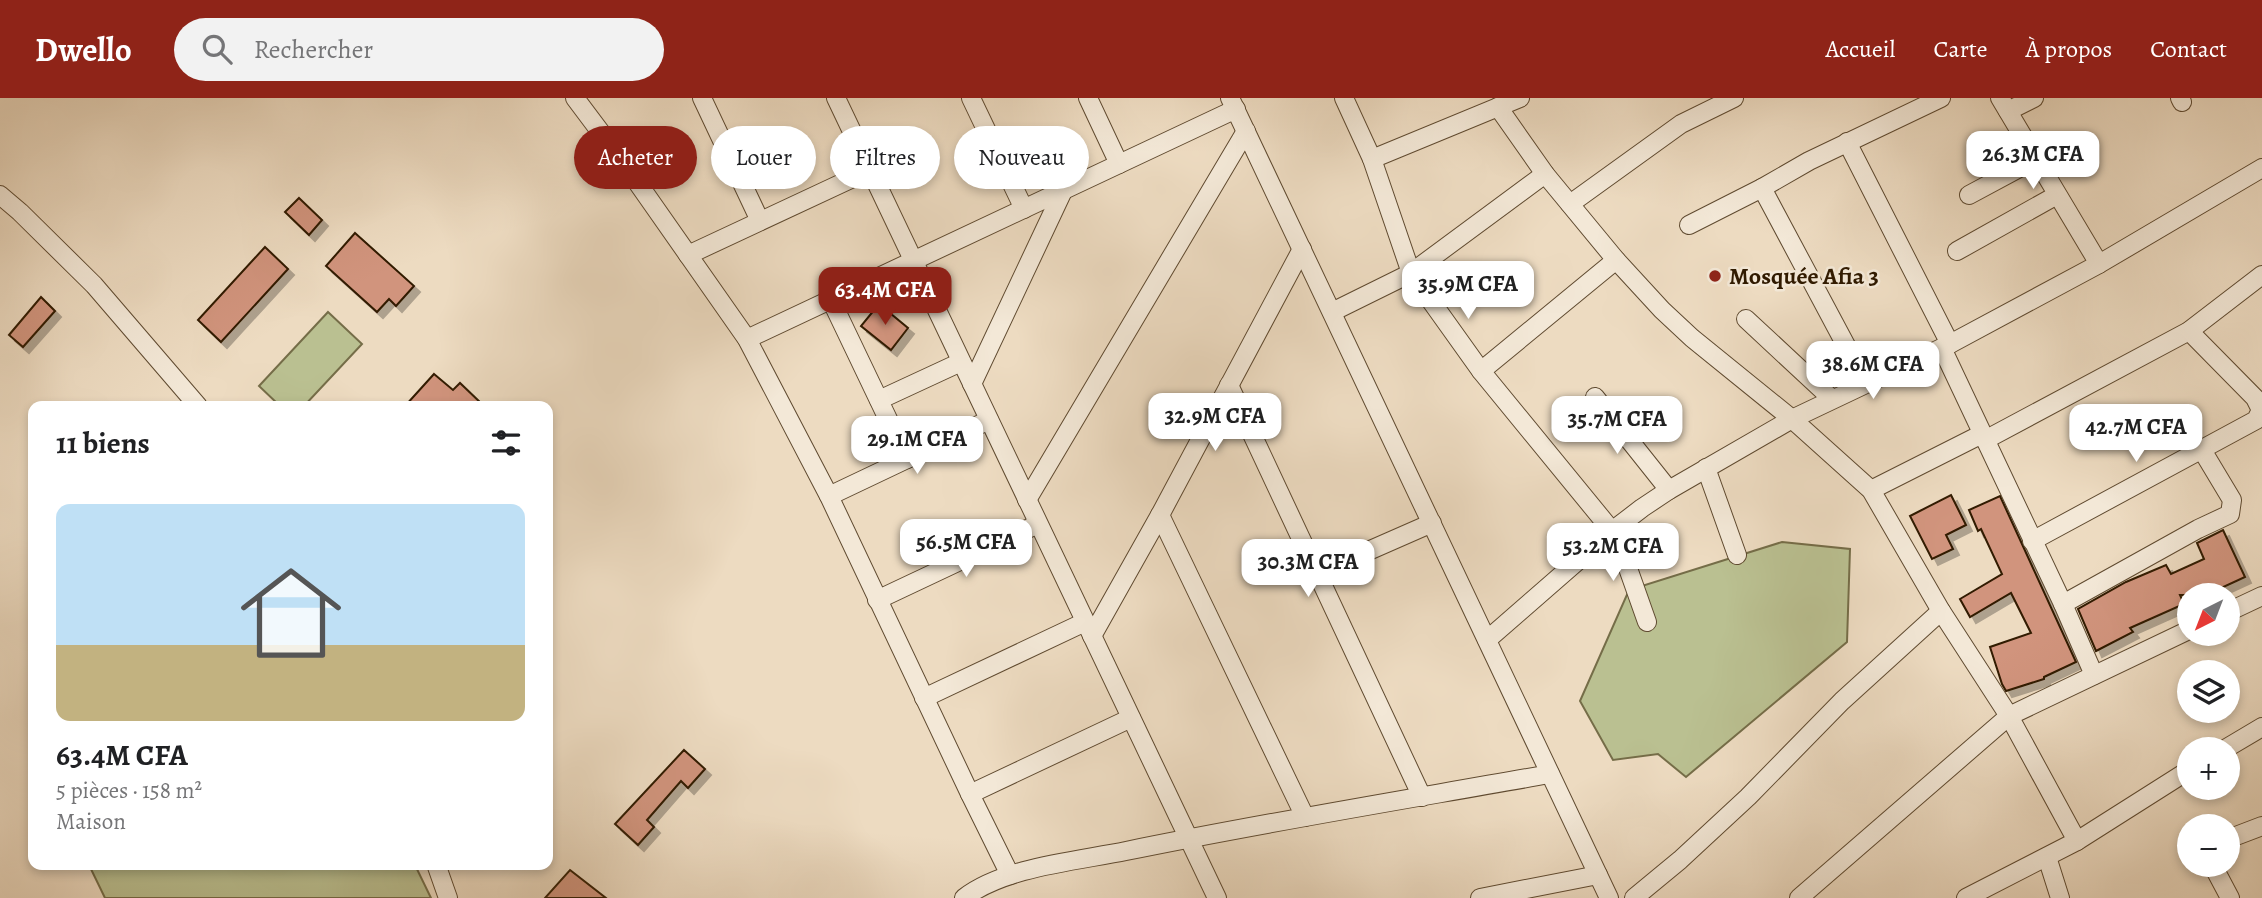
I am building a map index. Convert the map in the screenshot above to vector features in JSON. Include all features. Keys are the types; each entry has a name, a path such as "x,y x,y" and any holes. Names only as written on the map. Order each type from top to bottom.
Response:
{"street":[{"path":"575,98 747,339 829,496 1010,875"},
{"path":"702,98 760,221"},
{"path":"836,98 849,126"},
{"path":"971,98 1024,209"},
{"path":"1088,98 1119,164"},
{"path":"1344,98 1372,159 1411,273 1481,371 1612,531 1647,622"},
{"path":"1372,159 1520,98"},
{"path":"1570,204 1681,124 1734,98"},
{"path":"1689,225 1847,142 1941,98"},
{"path":"2034,98 2004,104 2099,264"},
{"path":"747,339 1062,193 1233,104 1609,898"},
{"path":"1499,107 1545,174 1616,260 1682,329 1793,419 1871,490 1941,611 2009,716 2077,841"},
{"path":"1027,500 1246,131"},
{"path":"1847,142 1946,346 1984,437 2094,676"},
{"path":"1969,195 2038,158"},
{"path":"1487,640 1612,531 1669,490 1793,419 1946,346 2099,264 2262,168"},
{"path":"1332,312 1411,273 1545,174"},
{"path":"1762,188 1866,383"},
{"path":"688,255 830,189"},
{"path":"879,189 1217,898"},
{"path":"972,384 1062,193"},
{"path":"0,195 94,285 194,401"},
{"path":"1957,251 2057,195"},
{"path":"924,698 1088,629 1160,515 1302,249"},
{"path":"1481,371 1616,260"},
{"path":"1871,490 1984,437 2189,331 2262,275"},
{"path":"831,300 907,459"},
{"path":"1746,319 1832,400"},
{"path":"2032,541 2256,419 2261,410 2255,398 2189,331"},
{"path":"879,400 961,362"},
{"path":"1229,385 1422,797"},
{"path":"1595,397 1669,490"},
{"path":"829,496 989,421"},
{"path":"2063,604 2230,514 2232,500 2202,450"},
{"path":"1706,468 1737,555"},
{"path":"1160,515 1305,817"},
{"path":"1318,573 1432,523"},
{"path":"877,600 1038,524"},
{"path":"2240,606 2262,596"},
{"path":"1634,898 1748,797 1842,701 1941,611"},
{"path":"1799,898 2009,716 2177,636"},
{"path":"970,794 1131,718"},
{"path":"2240,740 2262,727"},
{"path":"964,898 1010,875 1188,838 1550,774"},
{"path":"1966,898 2077,841 2177,778"},
{"path":"2240,834 2262,826"},
{"path":"2047,856 2060,898"},
{"path":"438,870 448,898"},
{"path":"1480,898 1598,875"},
{"path":"2218,877 2230,898"}],"green space":[{"path":"328,312 362,344 309,401 275,401 259,386"},
{"path":"1782,542 1850,549 1847,642 1686,777 1658,754 1613,760 1580,701 1629,590"},
{"path":"91,870 417,870 431,898 105,898"}],"building":[{"path":"299,198 322,220 309,235 285,212"},
{"path":"355,233 414,286 396,306 389,299 377,312 326,266"},
{"path":"265,247 288,269 221,342 198,320"},
{"path":"41,297 55,311 23,347 9,335"},
{"path":"879,304 908,328 891,350 861,326"},
{"path":"434,374 453,390 460,383 479,401 410,401"},
{"path":"1951,495 1966,525 1946,535 1953,549 1932,559 1910,516"},
{"path":"2000,496 2076,662 2044,679 2006,691 1990,647 2031,633 2011,593 1970,617 1960,599 2002,574 1969,510"},
{"path":"2223,530 2245,577 2232,583 2177,583 2177,607 2130,628 2133,632 2096,651 2078,609 2126,582 2166,565 2171,574 2204,559 2197,543"},
{"path":"684,750 705,769 688,788 681,781 647,820 654,827 638,845 615,824"},
{"path":"570,870 606,898 545,898"}],"place":[{"name":"Mosquée Afia 3","path":"1715,276"}]}
